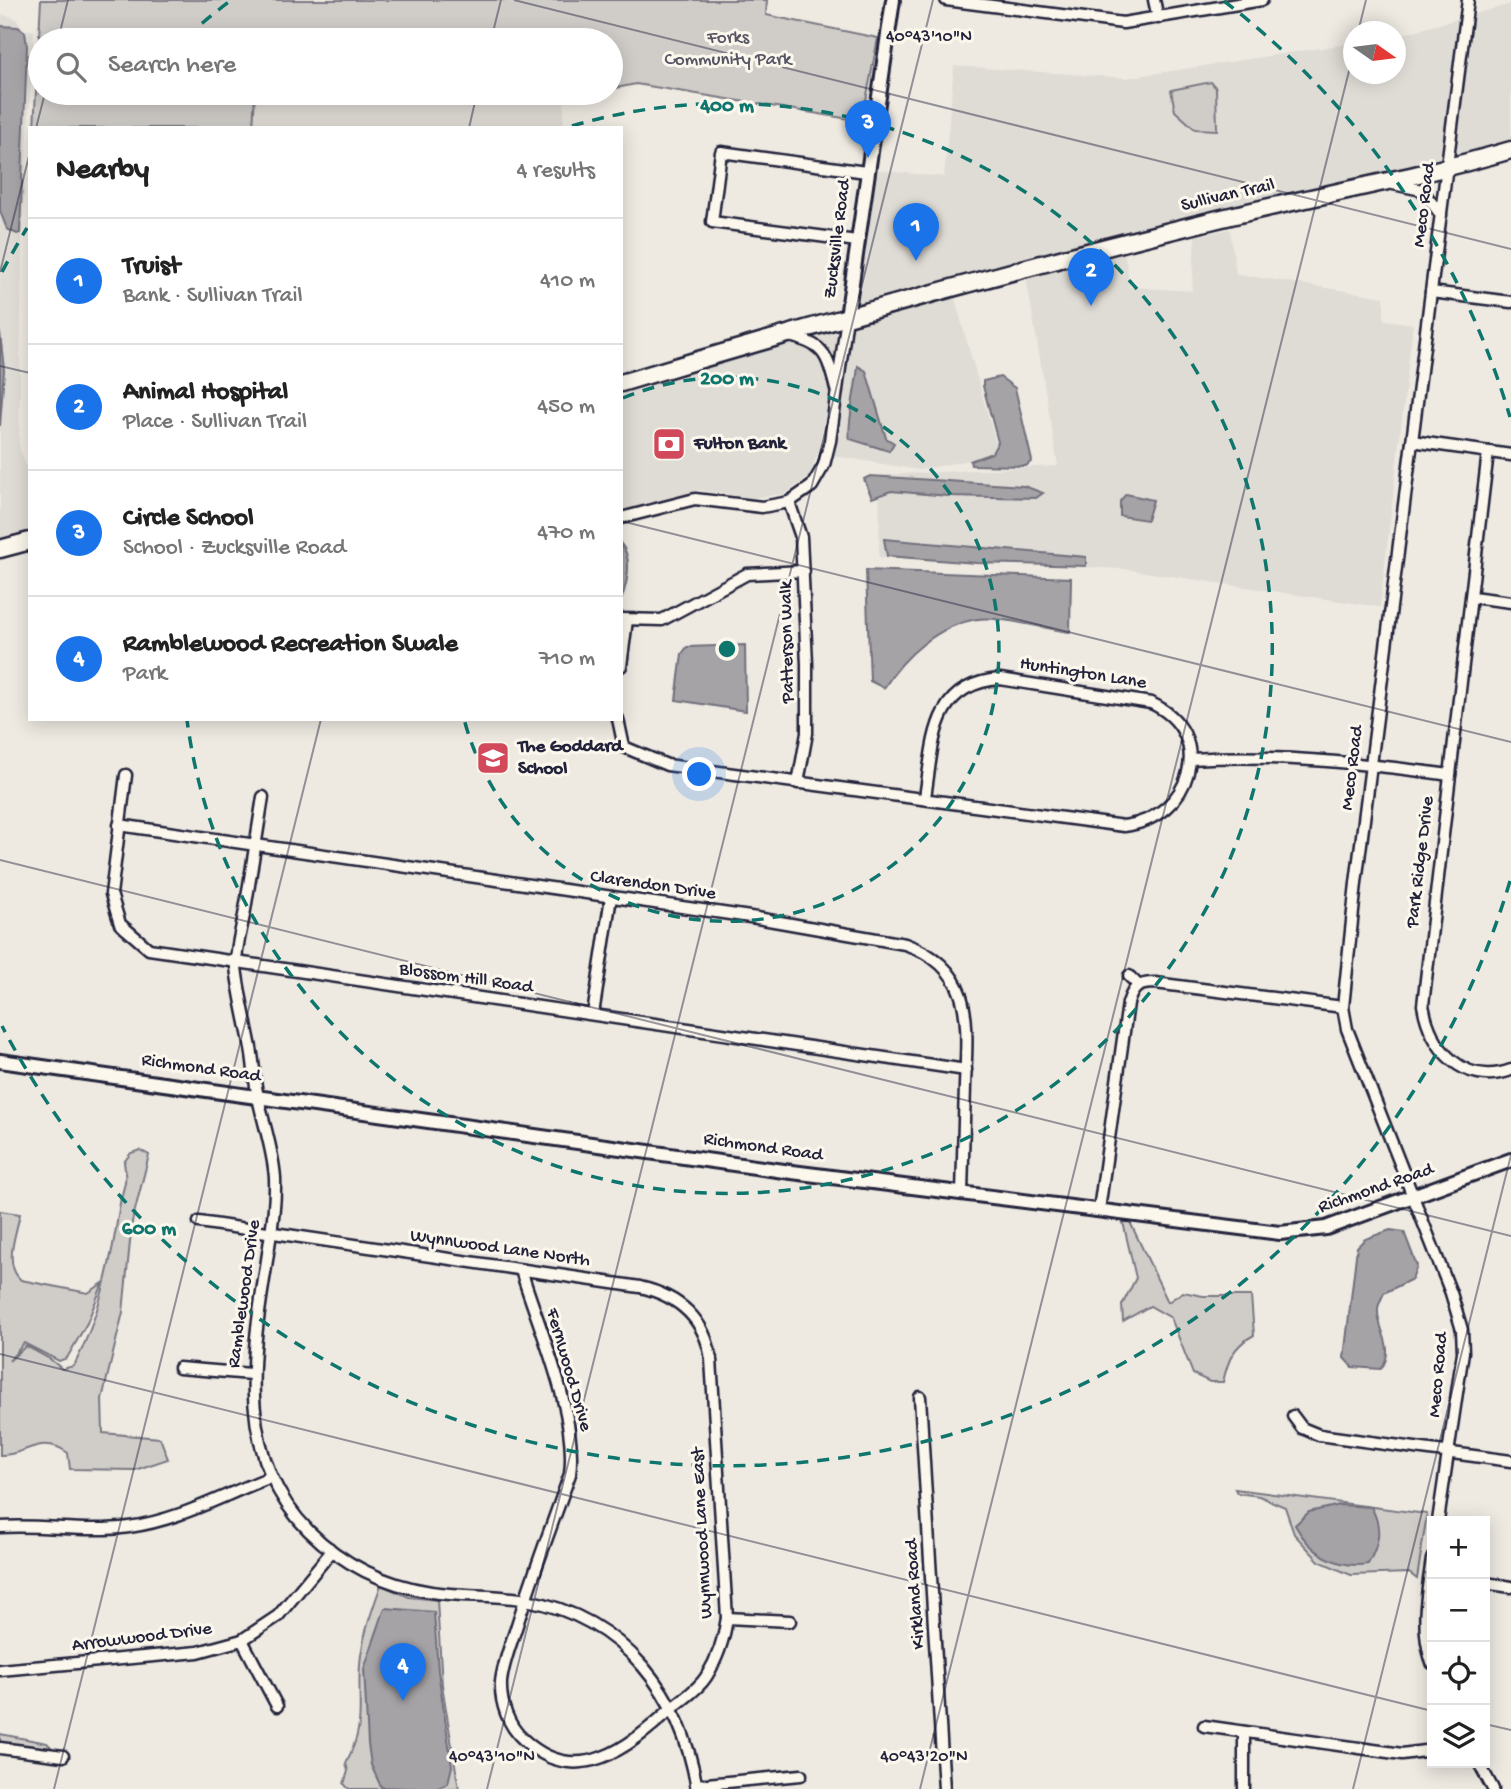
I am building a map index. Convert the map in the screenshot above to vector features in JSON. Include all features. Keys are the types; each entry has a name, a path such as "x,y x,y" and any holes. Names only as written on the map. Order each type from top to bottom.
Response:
{"main road":[{"name":"Sullivan Trail","path":"623,382 953,287 1208,221 1447,169 1511,150"},
{"path":"0,549 28,542"}],"street":[{"name":"Zucksville Road","path":"847,317 893,0"},
{"path":"946,0 1108,22 1158,18 1262,0"},
{"path":"1154,0 1158,18"},
{"name":"Meco Road","path":"1439,1516 1460,1372 1462,1330 1451,1293 1362,1073 1347,1029 1343,1007 1371,764 1468,0"},
{"path":"857,241 712,222 721,152 866,172"},
{"path":"1382,183 1410,186 1422,191 1441,215"},
{"path":"1431,292 1511,302"},
{"path":"623,517 695,499 762,506 789,502 812,486 824,465 838,397 847,317"},
{"path":"785,335 809,340 820,348 829,362 838,397"},
{"path":"1412,441 1511,455"},
{"name":"Park Ridge Drive","path":"1488,452 1424,979 1426,1022 1443,1053 1455,1065 1471,1073 1490,1075 1511,1070"},
{"name":"Patterson Walk","path":"789,502 801,537 804,571 808,714 798,783"},
{"path":"624,620 662,620 747,574 804,571"},
{"path":"1472,597 1511,602"},
{"name":"Huntington Lane","path":"925,797 941,713 962,689 979,680 1000,679 1151,703 1171,716 1180,726 1191,759"},
{"path":"618,721 624,747 656,762 1124,826 1154,818 1169,807 1187,777 1191,759 1290,757 1450,775"},
{"name":"Blossom Hill Road","path":"126,775 111,894 117,917 126,931 149,949 966,1070"},
{"name":"Ramblewood Drive","path":"263,797 236,964 257,1097 268,1135 275,1177 271,1233 251,1374 257,1436 271,1477 295,1515 329,1548 344,1560 388,1582 433,1592 524,1600 558,1608 610,1635 652,1676 672,1709 686,1738 697,1787"},
{"name":"Clarendon Drive","path":"119,825 781,922 905,944 924,951 946,969 961,992 967,1010 962,1193"},
{"path":"593,1014 611,897"},
{"path":"1129,976 1138,985"},
{"path":"1138,985 1155,983 1343,1007"},
{"path":"1099,1210 1128,1003 1138,985"},
{"name":"Richmond Road","path":"0,1060 962,1193 1295,1233 1326,1228 1511,1160"},
{"name":"Wynnwood Lane North","path":"200,1222 654,1290 685,1307 705,1336"},
{"name":"Fernwood Drive","path":"521,1270 567,1416 572,1459 570,1474 524,1600"},
{"name":"Wynnwood Lane East","path":"672,1709 706,1678 723,1643 727,1618 711,1359 705,1336"},
{"path":"179,1368 251,1374"},
{"name":"Kirkland Road","path":"920,1397 944,1789"},
{"path":"1293,1416 1303,1428 1319,1435 1511,1461"},
{"path":"0,1527 93,1529 158,1522 180,1516 271,1477"},
{"name":"Arrowwood Drive","path":"0,1670 198,1652 242,1640 278,1616 331,1552 329,1548"},
{"path":"1427,1647 1424,1620 1430,1579"},
{"path":"1490,1584 1511,1587"},
{"path":"524,1600 506,1658 502,1696 512,1726 542,1755 573,1763 607,1758 645,1732 672,1709"},
{"path":"727,1618 790,1621"},
{"path":"242,1640 277,1706"},
{"path":"1204,1726 1402,1754 1427,1751"},
{"path":"1244,1732 1244,1789"},
{"path":"0,1748 63,1756"},
{"path":"1482,1768 1493,1789"},
{"path":"697,1787 801,1774"}],"shaded area":[{"path":"1511,4 1511,150 1380,193 1122,238 1130,287 1192,291 1195,236 1230,229 1236,274 1384,297 1384,320 1413,324 1380,607 1124,569 879,557 880,475 1058,466 1024,264 952,289 999,454 919,470 818,453 809,477 784,494 750,498 699,490 623,509 623,393 857,316 877,170 944,177 954,66 1126,78 1343,45 1343,84 1406,84 1406,33"},
{"path":"0,14 15,18 28,30 30,105 22,236 19,445 28,473 28,542 0,549"},
{"path":"0,26 18,27 25,32 27,46 20,233 17,234 7,229 0,211"},
{"path":"245,105 564,105 563,126 244,126"},
{"path":"0,332 4,370 0,426"},
{"path":"858,366 866,371 886,438 894,443 889,451 850,439 849,426"},
{"path":"1000,377 1015,388 1032,461 1026,466 971,465 970,461 992,453 998,442 983,381"},
{"path":"870,476 1024,486 1043,493 1036,498 948,496 891,491 872,498 864,479"},
{"path":"1126,494 1153,500 1147,520 1120,516 1120,501"},
{"path":"884,539 1086,557 1086,566 976,563 887,556"},
{"path":"623,547 628,564 623,594"},
{"path":"866,570 1071,578 1070,632 997,619 963,622 936,635 912,654 884,688 870,681"},
{"path":"745,645 746,711 676,700 682,654 687,647"},
{"path":"1390,1230 1404,1232 1417,1266 1412,1279 1384,1293 1379,1305 1378,1316 1387,1346 1381,1369 1352,1367 1344,1358 1357,1247 1365,1239"},
{"path":"1340,1505 1371,1507 1375,1515 1378,1536 1368,1564 1346,1564 1326,1557 1308,1544 1295,1525 1309,1512"},
{"path":"385,1608 434,1612 438,1671 452,1766 448,1783 434,1789 381,1787 371,1765 364,1669"}],"green space":[{"name":"Forks Community Park","path":"41,0 767,0 766,15 878,38 862,121 636,84 623,87 623,28 39,28"},
{"path":"1211,82 1216,88 1217,130 1195,129 1175,111 1171,90"},
{"name":"Forks Community Park","path":"35,105 254,105 253,126 34,126"},
{"path":"140,1150 149,1155 132,1222 123,1312 102,1399 103,1433 160,1438 168,1459 135,1470 70,1469 68,1453 50,1445 0,1455 0,1211 20,1214 12,1258 13,1266 21,1280 88,1293 103,1283 87,1323 67,1358 59,1361 24,1343 9,1361 26,1346 62,1369 74,1366 90,1329 108,1270 125,1182 124,1162 131,1153"},
{"path":"1123,1222 1130,1222 1168,1302 1183,1292 1203,1296 1251,1296 1254,1335 1232,1354 1223,1382 1210,1382 1193,1374 1171,1318 1150,1306 1123,1321 1122,1305 1136,1278"},
{"path":"1235,1489 1427,1514 1417,1579 1409,1573 1351,1575 1319,1561 1294,1534 1285,1507 1259,1496 1237,1493"},
{"path":"381,1585 409,1597 437,1600 442,1685 459,1789 349,1789 344,1784 348,1771 346,1763 359,1725 359,1678 363,1644"},
{"path":"0,1734 47,1743 55,1751 0,1744"}],"place":[{"name":"Circle School","path":"868,158"},
{"name":"Truist","path":"916,261"},
{"name":"Animal Hospital","path":"1091,306"},
{"name":"Fulton Bank","path":"669,444"},
{"name":"The Goddard School","path":"493,758"},
{"name":"Ramblewood Recreation Swale","path":"403,1701"}]}
